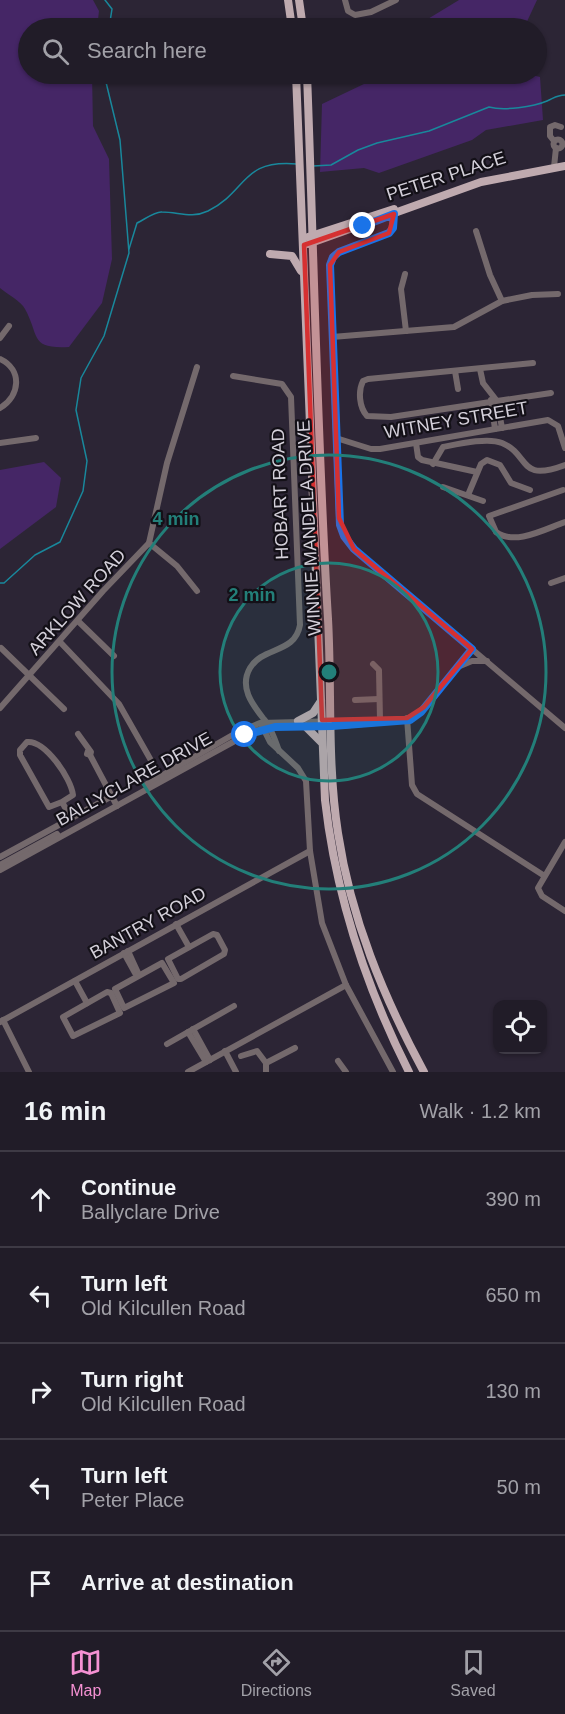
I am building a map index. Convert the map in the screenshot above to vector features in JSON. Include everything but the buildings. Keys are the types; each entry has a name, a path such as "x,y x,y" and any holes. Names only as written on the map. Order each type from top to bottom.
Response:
{"main road":[{"path":"288,0 291,18"},
{"path":"299,0 302,18"},
{"name":"WINNIE MANDELA DRIVE","path":"296,84 300,163 308,241 337,826 351,898 378,979 424,1072"},
{"name":"WINNIE MANDELA DRIVE","path":"307,84 310,192 305,281 322,743 328,829 348,924 376,1004 409,1072"},
{"name":"PETER PLACE","path":"308,241 393,212 481,178 565,164"},
{"path":"310,192 317,226 328,232"},
{"name":"PETER PLACE","path":"308,241 328,232 393,212"},
{"path":"270,254 285,253 296,258 305,281"},
{"path":"298,721 313,713 321,700"},
{"path":"306,727 322,743"}],"street":[{"path":"345,0 348,11 355,15 371,12 396,0"},
{"path":"554,166 560,144 550,136 550,127 555,125 561,127"},
{"path":"393,212 393,228 389,233 339,252 331,260 339,518 344,536 354,549 565,728"},
{"path":"476,231 489,275 502,301"},
{"path":"405,274 401,289 406,331"},
{"path":"332,337 454,327 502,301 532,295 558,294"},
{"path":"0,338 5,328"},
{"path":"0,359 12,369 17,383 13,398 0,408"},
{"path":"533,363 363,381 360,390 364,414 371,417 410,415 493,400 551,393"},
{"name":"ARKLOW ROAD","path":"0,708 149,543 167,463 196,367"},
{"path":"480,369 483,383 493,400 499,429"},
{"path":"455,371 458,389"},
{"name":"HOBART ROAD","path":"233,376 274,381 287,388 291,397 300,625 291,643 262,657 249,669 246,690 270,742 298,768 306,781 310,851 322,923 346,986 393,1072"},
{"name":"WITNEY STREET","path":"336,438 375,449 551,421 560,429 565,448"},
{"path":"0,443 36,438"},
{"path":"433,464 441,447 488,440 504,443 523,465 538,471 565,465"},
{"path":"416,443 420,459 433,464 463,467 477,472"},
{"path":"468,495 483,462 493,461 503,468 509,481 530,490"},
{"path":"443,487 483,501"},
{"path":"563,490 489,516 496,532 507,537 521,537 565,522"},
{"path":"149,543 170,560 197,591"},
{"path":"551,583 565,578"},
{"path":"78,621 114,656"},
{"path":"60,642 119,704 160,778"},
{"path":"1,648 64,709"},
{"name":"BALLYCLARE DRIVE","path":"0,865 160,778 236,733 298,721 332,723 407,720 424,707 472,649"},
{"path":"458,667 472,661 488,662"},
{"path":"373,664 378,670 380,720"},
{"path":"355,700 379,699"},
{"path":"407,720 414,791 543,875"},
{"name":"BALLYCLARE DRIVE","path":"332,723 407,720"},
{"name":"BALLYCLARE DRIVE","path":"264,726 306,727 322,723"},
{"path":"0,856 71,818 115,801 78,734"},
{"path":"27,742 33,742 45,750 65,774 73,795 63,802 53,807 47,805 20,755 20,750 27,742"},
{"name":"BALLYCLARE DRIVE","path":"0,870 115,801"},
{"path":"63,802 71,818"},
{"path":"565,842 538,886 540,894 565,911"},
{"name":"BANTRY ROAD","path":"1,1022 310,851"},
{"path":"178,923 190,946"},
{"path":"215,934 225,951 179,980 168,959 190,946 215,934"},
{"path":"126,952 138,976"},
{"path":"162,963 174,982 125,1009 114,989 138,976 162,963"},
{"path":"73,982 85,1004"},
{"path":"188,1072 346,986"},
{"path":"110,992 120,1012 73,1036 63,1017 85,1004 110,992"},
{"path":"167,1044 234,1006"},
{"path":"1,1022 29,1072"},
{"path":"190,1030 208,1061"},
{"path":"266,1063 294,1048"},
{"path":"241,1056 257,1051 266,1063 266,1072"},
{"path":"225,1052 236,1072"},
{"path":"338,1061 346,1072"}],"highlighted area":[{"path":"394,214 389,233 339,252 330,265 339,518 354,549 472,649 424,707 407,718 322,720 304,245"}],"shaded area":[{"path":"0,0 93,0 99,11 98,18 18,18 18,84 92,84 93,126 109,159 112,259 102,303 69,347 47,346 38,339 23,306 0,288"},
{"path":"459,0 537,0 529,18 429,18"},
{"path":"364,84 540,84 543,120 486,130 472,140 379,173 364,168 320,172 322,104"},
{"path":"44,462 61,478 56,507 0,549 0,470"}],"waterway":[{"path":"105,0 112,9 111,18"},
{"path":"0,583 4,583 35,555 60,542 83,491 87,461 76,410 81,378 104,336 129,253 120,140 106,84"},
{"path":"313,166 331,165 358,150 377,143 429,131 489,107 502,109 526,107 565,95"},
{"path":"129,249 137,223 153,214 162,212 190,215 208,211 231,195 255,171 265,166 297,164"}],"route":[{"path":"245,735 253,731 275,727 405,722 421,712 472,649 354,549 344,536 340,525 330,265 333,257 339,252 389,233 393,228 394,214 363,226"}]}
